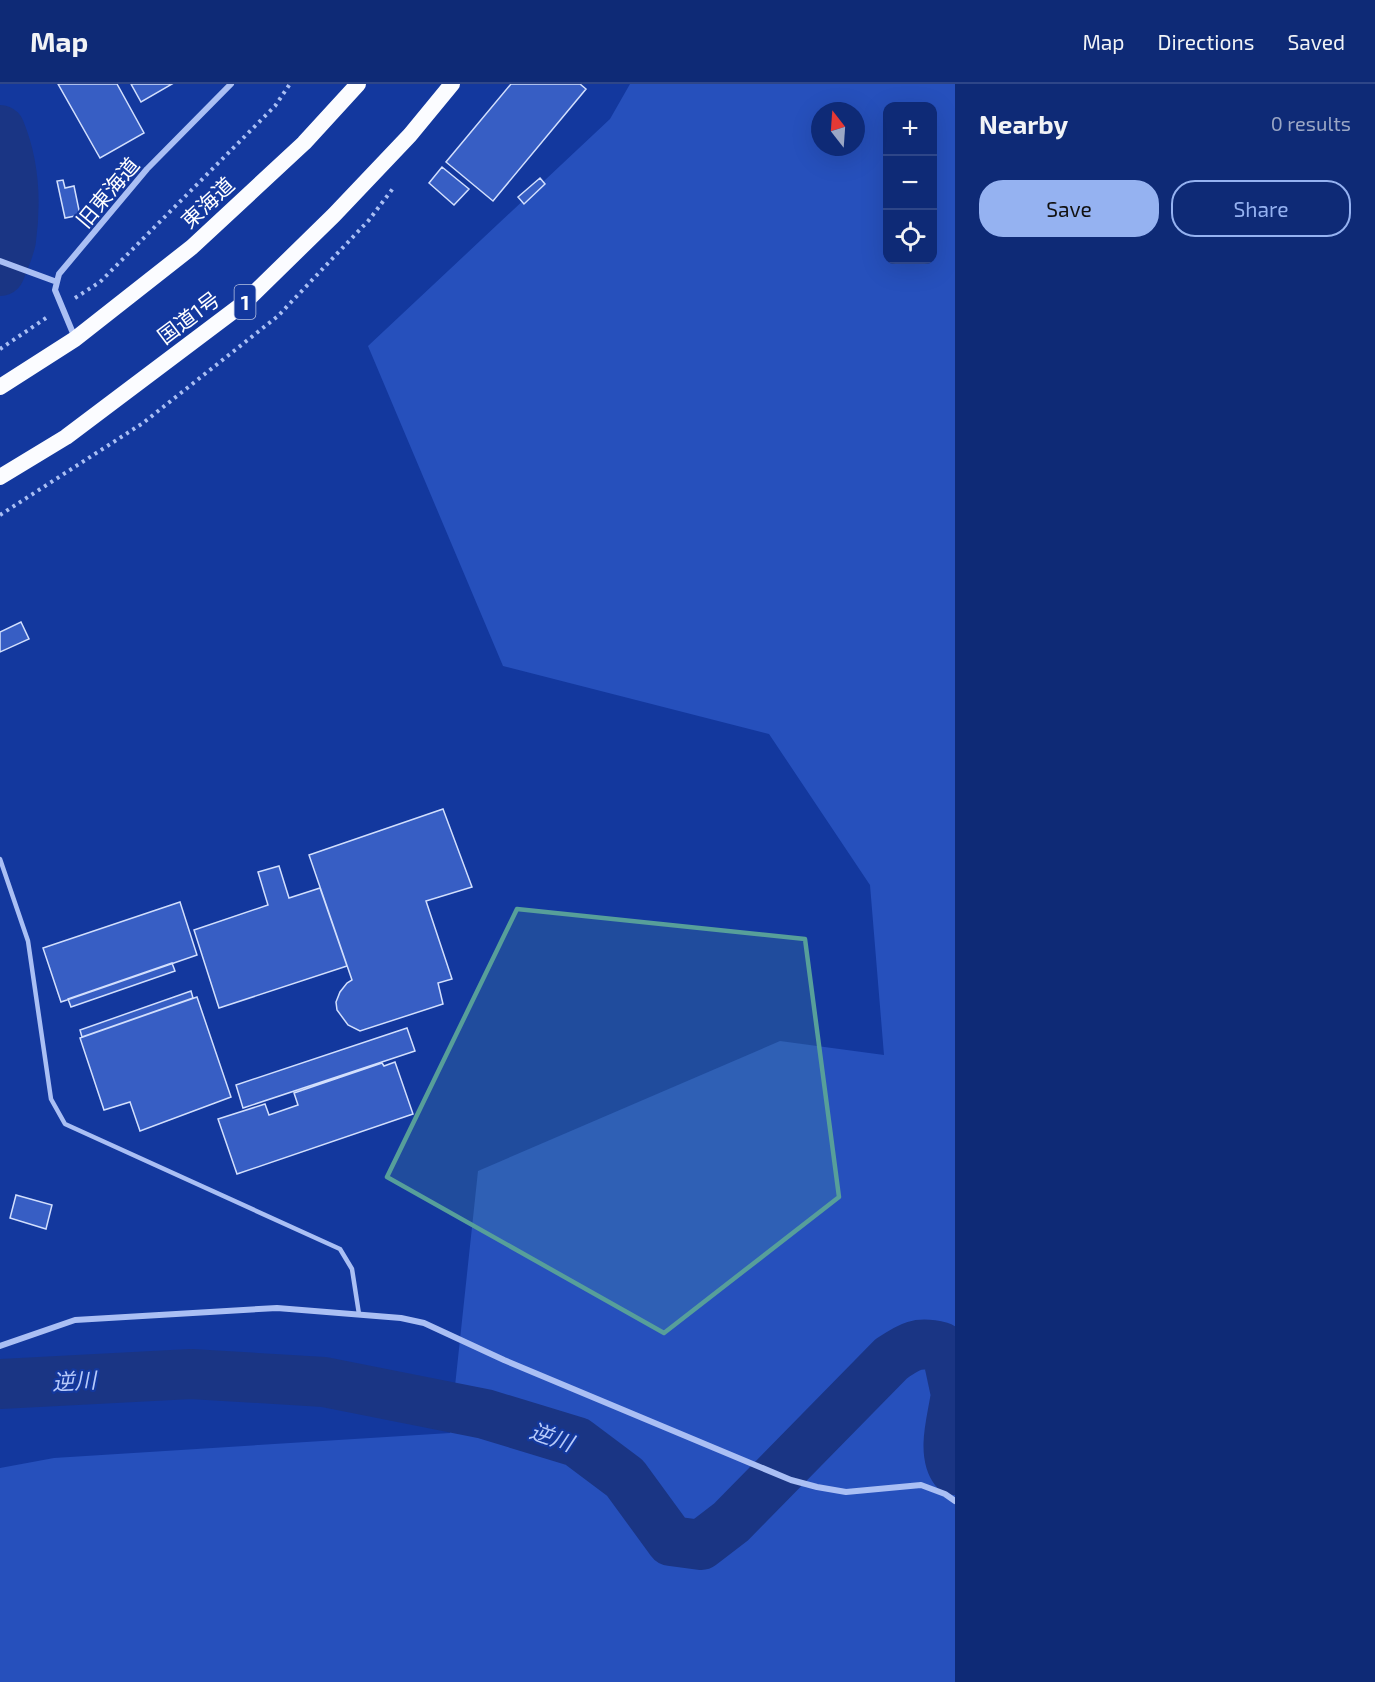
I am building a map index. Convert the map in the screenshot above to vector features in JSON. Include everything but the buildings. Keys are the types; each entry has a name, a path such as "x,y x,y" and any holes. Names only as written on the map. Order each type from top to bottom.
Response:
{"highway":[{"name":"東海道","path":"75,339 192,247 304,143 358,84"},
{"name":"国道1号","path":"0,477 66,437 244,303 334,215 410,135 452,84"},
{"path":"0,387 75,339"}],"street":[{"name":"旧東海道","path":"57,282 59,274 147,169 231,84"},
{"path":"0,261 57,282 55,290 75,339"},
{"path":"0,1346 75,1320 277,1308 401,1318 424,1323 504,1360 791,1480 846,1492 921,1485 945,1494 955,1501"}],"lane":[{"path":"0,859 28,941 51,1099 65,1124 340,1249 352,1269 359,1314"}],"path":[{"path":"0,349 100,282 275,106 290,84"}],"highlighted area":[{"path":"517,909 805,939 839,1197 664,1333 387,1177"}],"shaded area":[{"path":"630,84 955,84 955,1682 0,1682 0,1468 54,1458 450,1433 478,1171 780,1041 884,1055 870,885 769,734 503,666 368,346 610,119"}],"waterway":[{"path":"0,130 11,170 13,198 11,240 0,271"},
{"name":"逆川","path":"0,1384 191,1374 324,1382 485,1414 577,1442 625,1478 671,1541 701,1545 731,1522 891,1359 904,1351 920,1345 941,1347 949,1362 955,1390"},
{"name":"逆川","path":"955,1400 948,1446 951,1463 955,1470"}]}
